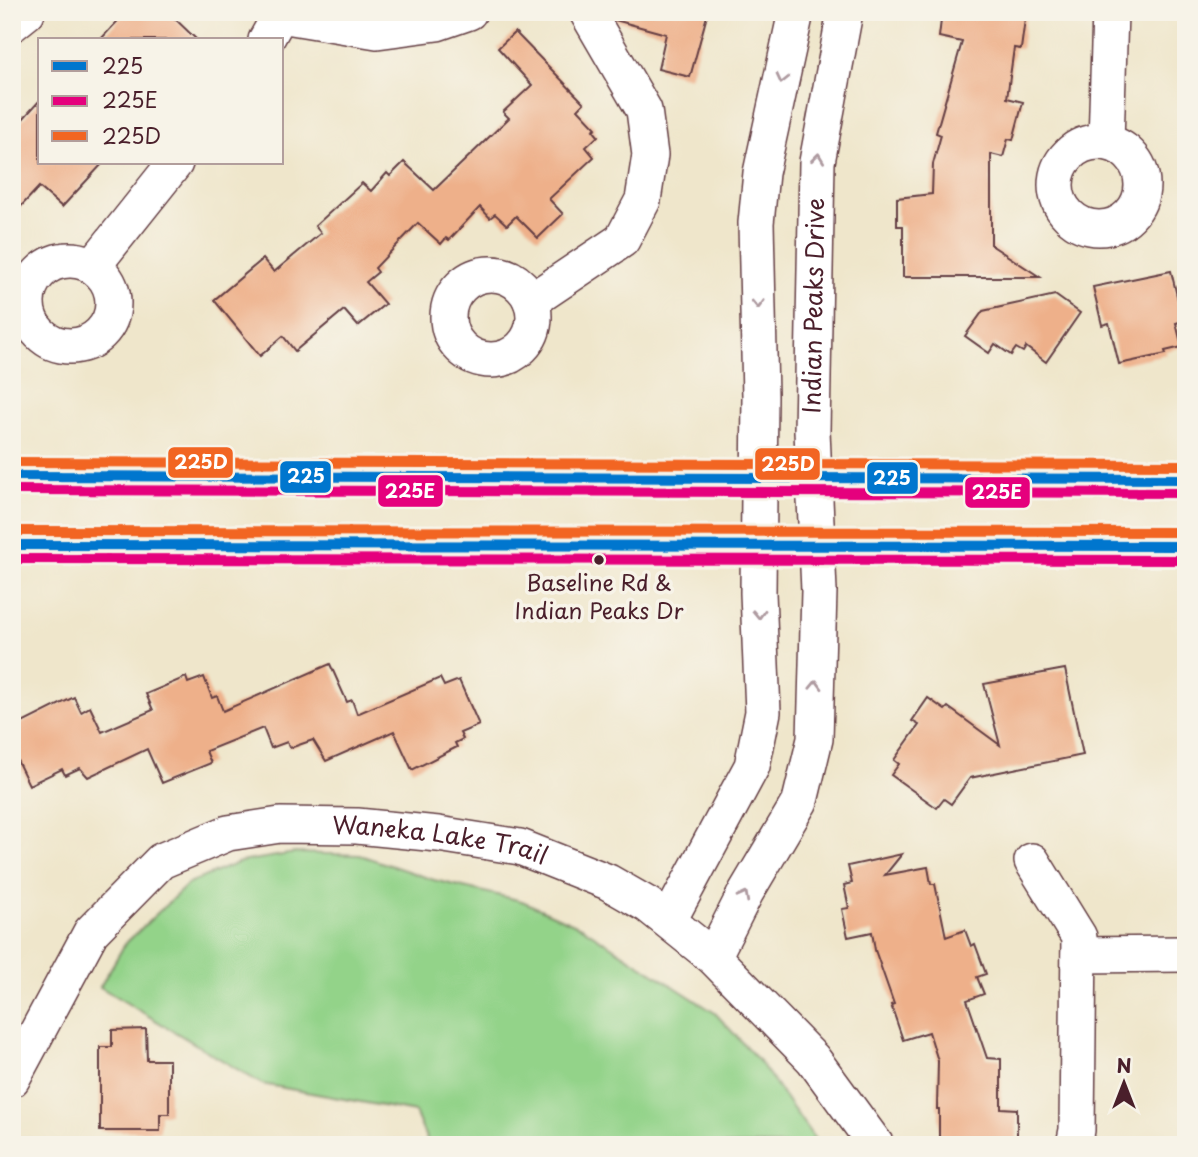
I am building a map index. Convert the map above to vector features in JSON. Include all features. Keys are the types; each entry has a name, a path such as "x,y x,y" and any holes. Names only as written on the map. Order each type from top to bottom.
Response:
{"main road":[{"path":"12,476 1186,479"},
{"path":"12,545 1186,546"}],"street":[{"path":"12,24 27,12"},
{"path":"274,23 377,31 437,23 469,12"},
{"path":"531,301 622,240 643,200 650,155 644,110 587,12"},
{"path":"669,920 752,766 763,712 758,546 760,396 756,223 761,173 796,12"},
{"name":"Indian Peaks Drive","path":"713,957 746,891 800,801 815,739 819,591 812,431 817,162 845,12"},
{"path":"1106,142 1110,12"},
{"path":"93,266 174,164"},
{"name":"Waneka Lake Trail","path":"12,1079 91,932 161,861 228,833 280,825 357,826 438,834 520,847 608,882 669,920 713,957 813,1059 876,1145"},
{"path":"1032,861 1079,937 1077,1130 1074,1145"},
{"path":"1079,956 1186,954"}],"green space":[{"path":"295,853 360,855 434,880 522,901 583,928 715,1013 759,1061 819,1145 429,1145 415,1112 262,1084 100,987 125,944 189,883 240,862"}],"building":[{"path":"126,12 168,12 195,38 102,38"},
{"path":"616,12 708,12 690,77 658,69 666,34 615,20"},
{"path":"942,12 1026,12 1021,49 1014,48 1007,98 1023,102 1013,140 1008,139 1003,157 991,154 991,245 1040,277 903,277 903,226 897,226 897,198 932,194 933,164 941,135 936,133 962,42 939,37"},
{"path":"515,32 584,103 578,109 596,128 593,130 598,136 586,147 594,157 549,199 563,214 538,238 516,216 507,225 495,214 490,218 480,207 449,240 446,238 441,244 418,223 375,268 378,272 366,282 385,304 358,326 344,310 295,351 283,336 260,356 214,300 263,259 274,272 321,233 315,226 362,183 371,191 387,173 390,176 404,162 434,190 509,118 503,112 532,85 498,48"},
{"path":"38,102 38,164 102,164 62,207 39,187 12,216 12,131"},
{"path":"1171,271 1183,321 1176,323 1182,347 1165,351 1166,354 1119,364 1109,323 1102,325 1093,287"},
{"path":"1055,295 1080,313 1046,362 1026,347 1023,352 1016,348 1011,355 995,344 989,353 965,336 983,311"},
{"path":"330,664 347,702 352,700 357,714 440,678 444,686 459,680 479,725 460,733 463,739 455,743 457,747 412,770 394,731 326,761 313,740 290,748 287,742 271,748 263,728 206,751 211,763 162,783 147,749 88,777 80,768 65,775 62,769 29,785 12,750 12,728 74,697 81,712 90,707 102,732 153,710 146,694 186,677 188,683 204,677 212,698 217,696 223,711"},
{"path":"1065,669 1083,755 970,778 951,804 944,799 937,808 891,775 899,764 894,760 919,725 912,721 928,698 945,710 948,707 1000,745 984,684"},
{"path":"902,854 885,875 928,867 931,884 935,884 946,937 965,930 971,946 975,944 986,974 977,977 984,994 967,1000 987,1058 1001,1059 1001,1108 1017,1109 1017,1140 939,1140 938,1061 929,1032 903,1040 872,932 848,937 842,909 849,908 844,885 852,883 848,866"},
{"path":"146,1029 147,1060 169,1060 169,1114 160,1114 160,1131 100,1131 100,1047 112,1047 112,1030"}],"transit line":[{"name":"225D","path":"12,462 1186,465"},
{"name":"225","path":"12,476 1186,479"},
{"name":"225E","path":"12,490 1186,493"},
{"name":"225D","path":"12,531 1186,532"},
{"name":"225","path":"12,545 1186,546"},
{"name":"225E","path":"12,559 1186,560"}],"place":[{"name":"Baseline Rd & Indian Peaks Dr","path":"599,560"}]}
